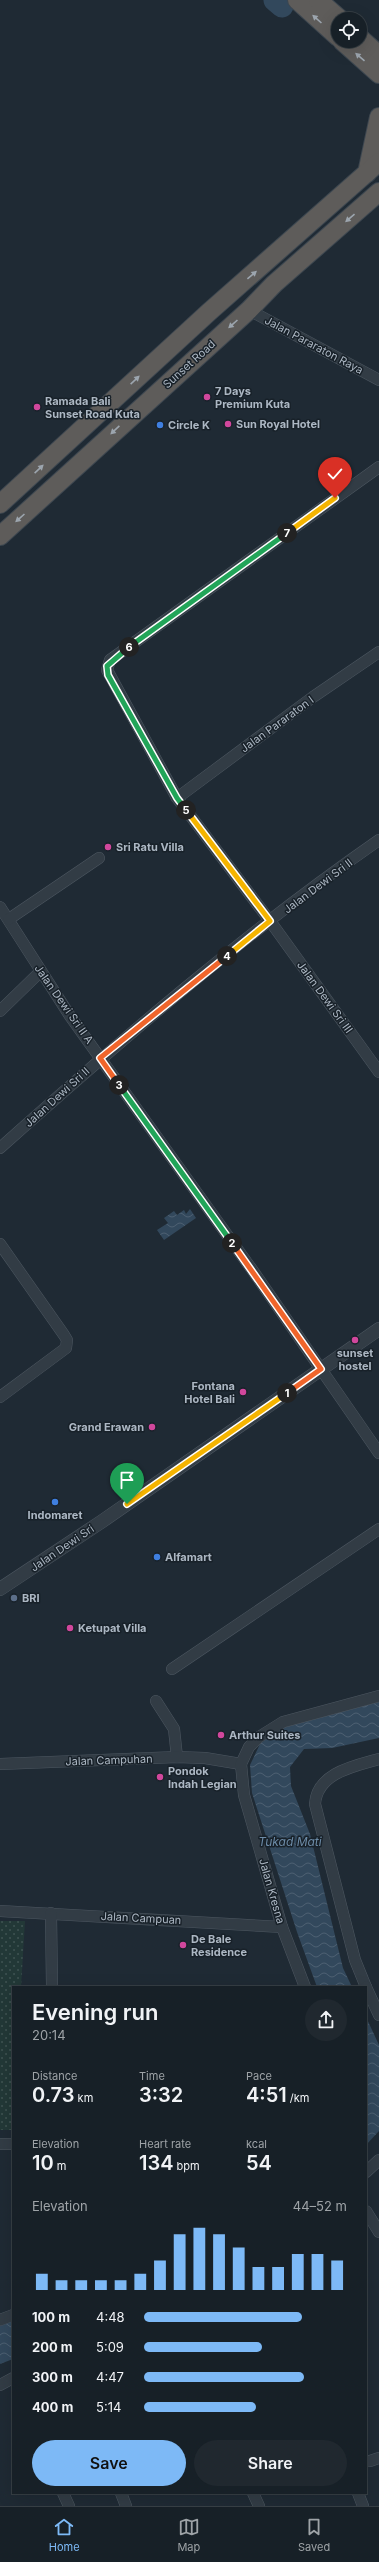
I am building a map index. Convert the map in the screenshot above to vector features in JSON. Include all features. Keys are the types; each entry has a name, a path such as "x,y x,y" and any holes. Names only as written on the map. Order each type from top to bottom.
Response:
{"highway":[{"path":"297,0 331,31"},
{"path":"318,0 332,12"},
{"path":"367,44 379,55"},
{"path":"350,48 379,74"},
{"path":"0,504 209,312 373,167 379,117"},
{"name":"Sunset Road","path":"0,536 249,310 274,284 379,192"}],"street":[{"name":"Jalan Pararaton Raya","path":"249,310 379,380"},
{"name":"Jalan Dewi Sri III","path":"379,467 110,660 107,666 111,682 177,798 270,921 379,1072"},
{"name":"Jalan Pararaton I","path":"177,798 313,697 379,652"},
{"name":"Jalan Dewi Sri II","path":"0,1148 100,1058 270,921 379,840"},
{"path":"9,919 100,858"},
{"name":"Jalan Dewi Sri II A","path":"0,907 9,919 40,972 379,1453"},
{"path":"0,1011 40,972"},
{"path":"0,1244 67,1340 66,1348 0,1397"},
{"name":"Jalan Dewi Sri","path":"0,1589 106,1519 379,1329"},
{"path":"172,1669 379,1529"},
{"path":"241,1764 249,1747 259,1737 283,1722 379,1696"},
{"path":"156,1701 174,1728 177,1757"},
{"name":"Jalan Campuhan","path":"0,1764 177,1757 205,1758 241,1764"},
{"path":"366,1986 355,1960 319,1822 316,1798 320,1786 329,1778 379,1759"},
{"name":"Jalan Kresna","path":"241,1764 244,1795 282,1927 305,1986"},
{"name":"Jalan Campuan","path":"0,1911 282,1927"},
{"path":"50,1913 52,1986"},
{"path":"367,1989 379,2015"},
{"path":"0,2144 12,2144"},
{"path":"367,2171 379,2160"},
{"path":"367,2213 379,2232"},
{"path":"0,2320 12,2315"},
{"path":"0,2385 12,2379"},
{"path":"63,2494 69,2506"},
{"path":"121,2494 126,2506"},
{"path":"253,2494 259,2506"},
{"path":"358,2494 363,2506"}],"green space":[{"path":"0,1921 25,1921 21,1986 12,1986 11,2130 0,2130"}],"water":[{"path":"190,1209 196,1218 164,1240 157,1230 168,1223 164,1218 174,1211 177,1215 184,1210 186,1214"},
{"name":"Tukad Mati","path":"379,1702 379,1738 332,1748 304,1749 290,1767 291,1786 310,1834 343,1968 352,1986 317,1986 297,1932 252,1793 250,1765 260,1744 284,1724"},
{"path":"367,2019 379,2045 379,2131 367,2144"},
{"path":"12,2319 12,2359 0,2364 0,2324"}],"waterway":[{"path":"275,0 282,6"}],"place":[{"name":"7 Days Premium Kuta","path":"207,397"},
{"name":"Ramada Bali Sunset Road Kuta","path":"37,407"},
{"name":"Sun Royal Hotel","path":"228,424"},
{"name":"Circle K","path":"160,425"},
{"name":"Sri Ratu Villa","path":"108,847"},
{"name":"sunset hostel","path":"355,1340"},
{"name":"Fontana Hotel Bali","path":"243,1392"},
{"name":"Grand Erawan","path":"152,1427"},
{"name":"Indomaret","path":"55,1502"},
{"name":"Alfamart","path":"157,1557"},
{"name":"BRI","path":"14,1598"},
{"name":"Ketupat Villa","path":"70,1628"},
{"name":"Arthur Suites","path":"221,1735"},
{"name":"Pondok Indah Legian","path":"160,1777"},
{"name":"De Bale Residence","path":"183,1945"}],"route":[{"path":"127,1504 321,1369 100,1058 270,921 177,798 111,682 106,670 110,660 335,498"}]}
